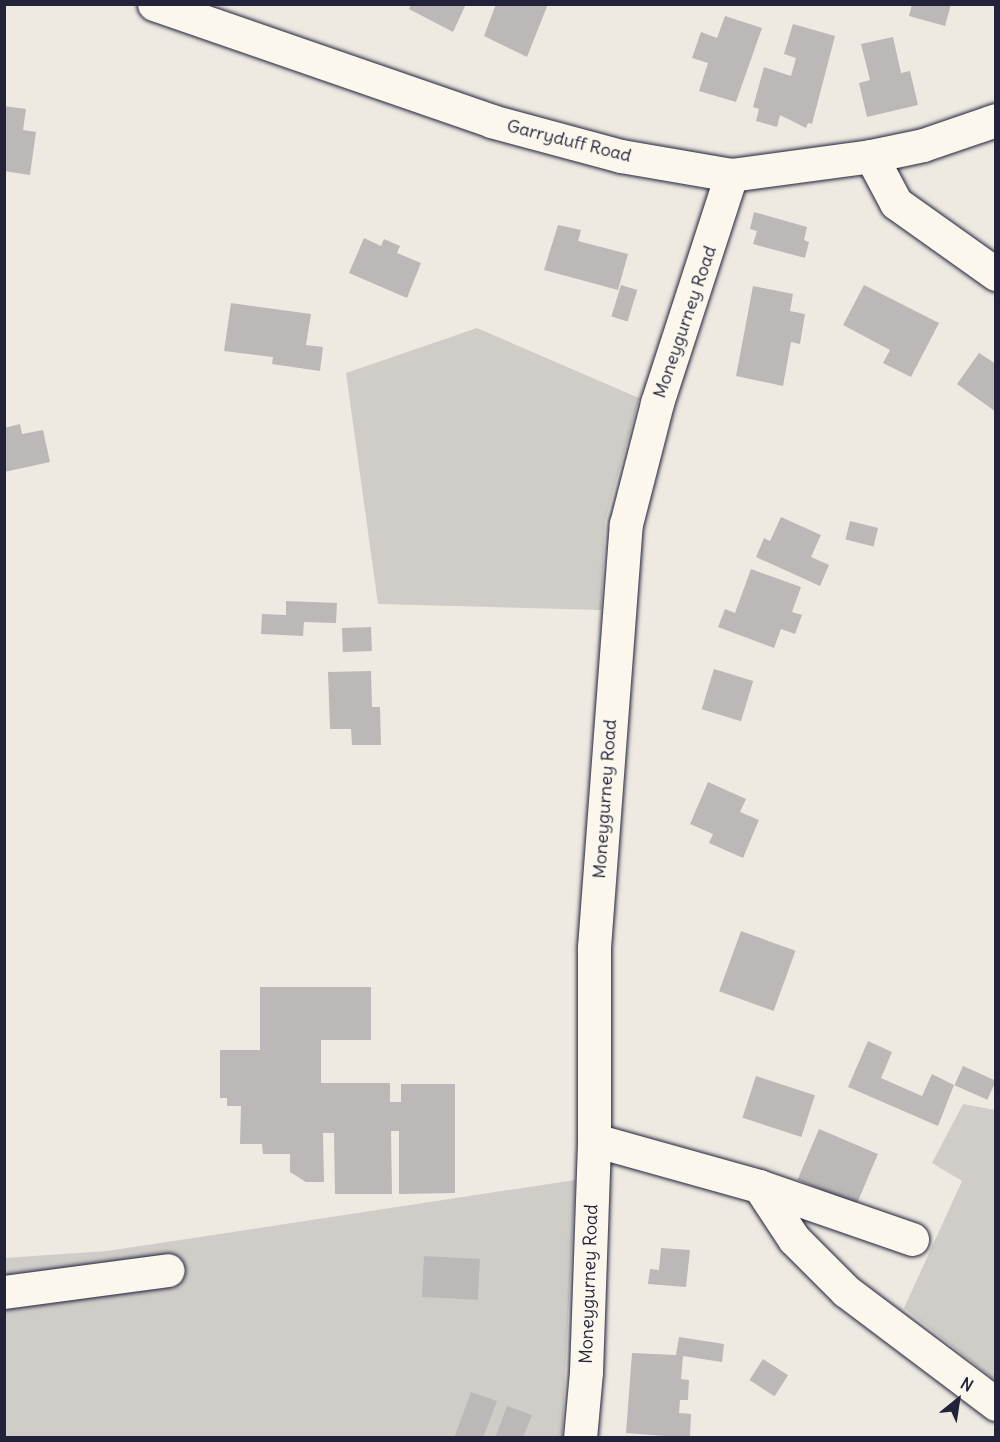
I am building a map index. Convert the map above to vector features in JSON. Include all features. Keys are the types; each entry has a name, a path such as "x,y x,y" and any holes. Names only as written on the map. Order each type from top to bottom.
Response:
{"street":[{"name":"Garryduff Road","path":"154,4 491,121 621,156 731,175 871,156 923,145 996,120"},
{"path":"871,156 896,203 996,274"},
{"name":"Moneygurney Road","path":"580,1437 586,1372 594,1140 594,946 626,524 657,403 731,175"},
{"path":"594,1140 759,1186 912,1239"},
{"path":"759,1186 794,1239 846,1291 996,1404"},
{"path":"4,1292 168,1270"}],"shaded area":[{"path":"477,328 639,398 605,522 601,610 378,604 346,373"},
{"path":"963,1104 995,1110 995,1380 904,1308 962,1181 932,1163"},
{"path":"575,1180 562,1437 5,1438 5,1258 107,1251"}],"building":[{"path":"411,4 466,4 453,32 409,9"},
{"path":"496,4 548,4 527,57 484,36"},
{"path":"912,4 951,4 945,26 909,16"},
{"path":"725,16 762,28 736,102 699,91 708,63 692,58 701,32 717,38"},
{"path":"793,24 835,36 812,124 808,123 806,128 780,115 777,127 756,121 759,109 753,107 764,67 791,76 796,58 784,54"},
{"path":"893,37 901,73 910,71 918,105 867,117 859,83 870,80 861,44"},
{"path":"4,106 26,109 23,130 36,132 30,175 4,171"},
{"path":"754,212 807,227 804,240 809,242 805,258 753,244 757,231 750,229"},
{"path":"558,225 581,230 578,241 628,254 618,290 544,270"},
{"path":"364,238 381,246 384,239 400,246 397,253 421,263 407,298 349,273"},
{"path":"621,285 637,290 628,322 611,317"},
{"path":"864,285 939,323 911,377 883,363 890,350 843,325"},
{"path":"753,286 793,294 790,311 805,314 800,344 791,342 783,386 736,376"},
{"path":"231,303 311,314 306,345 323,347 320,371 272,364 273,357 224,351"},
{"path":"979,353 996,364 996,412 957,384"},
{"path":"20,424 22,434 43,430 50,462 4,472 4,428"},
{"path":"781,517 821,535 811,557 829,565 820,586 756,557 764,538 770,541"},
{"path":"850,521 878,528 874,546 845,539"},
{"path":"751,569 801,587 792,612 802,615 795,634 781,629 774,648 718,627 725,609 735,613"},
{"path":"286,601 337,603 336,623 304,622 303,636 261,634 262,614 286,615"},
{"path":"371,627 372,651 343,652 342,628"},
{"path":"714,669 753,681 741,721 702,709"},
{"path":"371,671 372,707 380,707 381,745 352,745 351,729 330,729 328,672"},
{"path":"708,782 746,799 740,812 759,820 743,858 709,843 713,834 690,824"},
{"path":"741,931 796,951 774,1011 719,991"},
{"path":"260,987 371,987 371,1040 321,1040 321,1083 390,1083 390,1102 401,1102 401,1084 455,1084 455,1193 399,1194 399,1131 391,1131 392,1194 335,1194 334,1133 323,1133 324,1182 306,1182 290,1172 290,1154 263,1154 262,1144 240,1144 241,1106 227,1106 227,1098 220,1098 220,1050 260,1050"},
{"path":"868,1041 892,1052 881,1078 922,1096 932,1074 954,1085 938,1126 848,1087"},
{"path":"963,1066 996,1081 987,1100 954,1085"},
{"path":"756,1076 815,1095 801,1137 742,1118"},
{"path":"819,1129 878,1154 856,1205 798,1180"},
{"path":"661,1248 690,1250 686,1287 648,1284 650,1269 659,1270"},
{"path":"424,1256 480,1259 478,1300 422,1297"},
{"path":"679,1337 724,1344 722,1362 683,1356 681,1379 689,1380 688,1400 680,1400 679,1413 691,1414 690,1438 626,1433 632,1353 676,1355"},
{"path":"763,1359 788,1375 775,1396 749,1380"},
{"path":"471,1392 497,1401 483,1438 454,1438"},
{"path":"507,1406 532,1415 523,1438 495,1438"}]}
